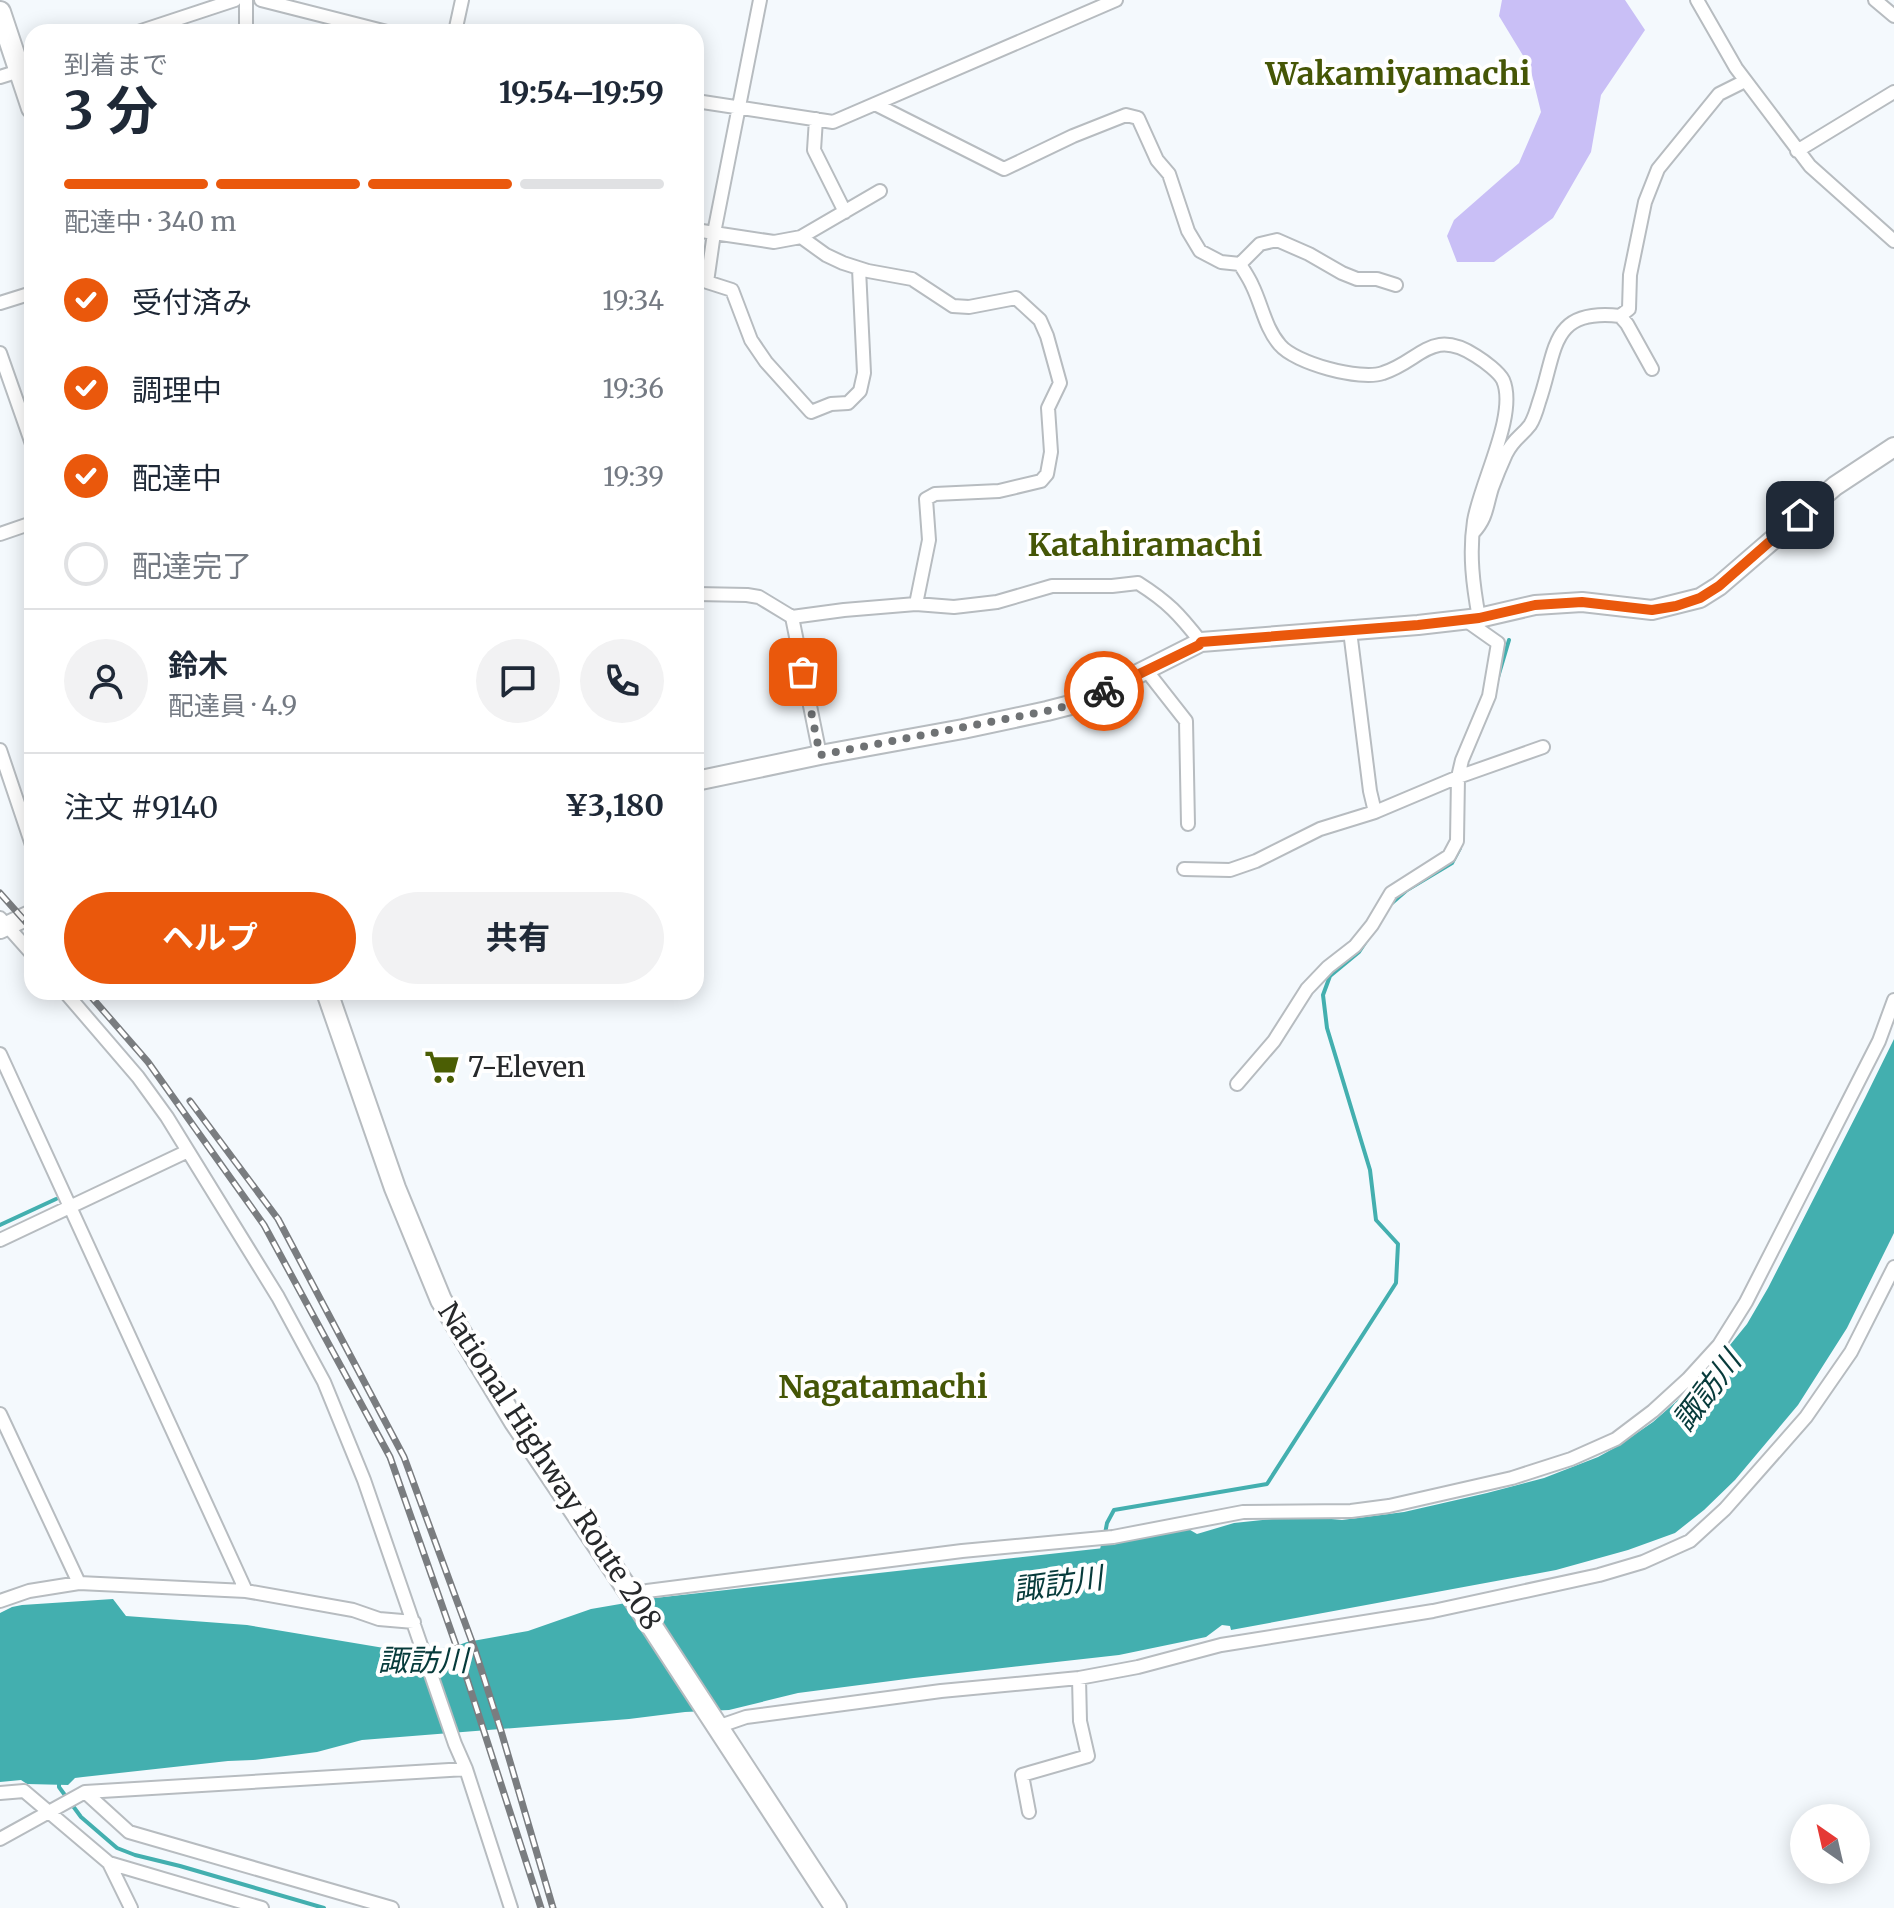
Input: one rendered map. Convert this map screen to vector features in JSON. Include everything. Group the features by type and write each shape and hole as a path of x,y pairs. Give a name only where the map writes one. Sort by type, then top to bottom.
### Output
{"highway":[{"path":"0,12 24,65"},
{"name":"National Highway Route 208","path":"330,1000 395,1188 441,1300 515,1422 836,1908"}],"main road":[{"path":"704,779 963,729 1082,702 1201,642 1472,619 1535,605 1582,602 1652,610 1676,606 1700,598 1719,586 1835,486 1894,447"},
{"path":"2,924 24,917"}],"street":[{"path":"162,24 235,0"},
{"path":"246,0 246,24"},
{"path":"261,0 356,24"},
{"path":"457,24 462,0"},
{"path":"760,0 707,282 732,290 751,340 766,362 811,412 831,404 848,403 860,391 864,373 859,269"},
{"path":"704,102 833,122 1116,0"},
{"path":"1697,0 1736,68 1797,151 1894,241"},
{"path":"1875,0 1894,16"},
{"path":"0,77 24,70"},
{"path":"1620,316 1629,309 1630,275 1645,202 1658,169 1719,94 1745,81"},
{"path":"1797,151 1894,92"},
{"path":"875,104 1004,169 1126,115 1138,118 1157,160 1169,174 1188,231 1200,251 1221,262 1240,264"},
{"path":"816,119 814,150 845,212"},
{"path":"704,231 774,242 801,237 880,191"},
{"path":"801,237 826,255 859,269 912,279 953,306 969,307 1016,298 1040,320 1047,336 1060,383 1048,408 1051,452 1047,474 1041,481 999,491 935,494 926,499 929,540 916,604"},
{"path":"1240,264 1260,244 1277,240 1357,279 1377,279 1396,285"},
{"path":"1237,1084 1274,1041 1307,989 1364,935 1391,893 1449,856 1457,841 1458,777 1489,696 1498,643 1472,619 1474,519 1507,414 1502,378 1477,356 1454,345 1435,345 1423,349 1379,375 1338,371 1308,362 1283,349 1270,333 1252,284 1240,264"},
{"path":"0,303 24,296"},
{"path":"1473,533 1482,524 1492,487 1507,453 1514,440 1530,425 1540,401 1554,348 1567,327 1579,317 1602,314 1620,316 1652,369"},
{"path":"0,353 24,421"},
{"path":"0,534 24,526"},
{"path":"704,594 759,597 792,617 916,604 954,607 997,602 1052,586 1138,583 1163,599 1201,642"},
{"path":"792,617 820,755"},
{"path":"1350,631 1375,812"},
{"path":"1146,670 1186,721 1188,824"},
{"path":"1184,869 1230,870 1256,861 1320,829 1375,812 1458,777 1543,747"},
{"path":"0,750 24,821"},
{"path":"2,924 24,946"},
{"path":"72,1000 138,1077 167,1117 278,1297 324,1382 364,1480 466,1769 511,1908"},
{"path":"635,1601 647,1591 946,1553 1113,1537 1243,1512 1351,1511 1389,1506 1512,1478 1571,1459 1616,1439 1688,1379 1719,1345 1740,1313 1879,1041 1894,1000"},
{"path":"0,1054 3,1070 71,1208 246,1591"},
{"path":"0,1240 188,1151"},
{"path":"712,1719 941,1691 1079,1678 1138,1667 1221,1645 1433,1611 1599,1575 1643,1562 1690,1541 1725,1509 1806,1417 1851,1352 1894,1267"},
{"path":"0,1414 79,1583"},
{"path":"0,1601 29,1591 79,1583 246,1591 353,1610 379,1619 414,1622"},
{"path":"1029,1812 1022,1775 1088,1756 1080,1721 1079,1678"},
{"path":"0,1839 85,1792 466,1769"},
{"path":"0,1793 24,1791 109,1863 262,1908"},
{"path":"85,1792 129,1832 392,1908"},
{"path":"109,1863 126,1906"}],"shaded area":[{"path":"1502,0 1625,0 1645,30 1601,95 1591,152 1553,218 1494,262 1457,262 1447,236 1454,220 1519,163 1541,112 1530,67 1499,16"}],"water":[{"name":"諏訪川","path":"1894,1039 1894,1233 1847,1328 1798,1405 1735,1480 1675,1533 1556,1570 1231,1630 1230,1626 1222,1625 1206,1637 1119,1655 798,1693 729,1710 362,1740 317,1752 75,1778 68,1785 27,1784 21,1780 0,1782 0,1613 12,1607 113,1599 126,1616 247,1625 396,1650 401,1647 451,1648 467,1642 528,1631 591,1609 655,1598 1104,1548 1107,1542 1112,1545 1185,1527 1197,1534 1234,1523 1300,1516 1342,1520 1404,1512 1544,1478 1598,1457 1653,1422 1704,1377 1747,1324"}],"waterway":[{"path":"1496,684 1509,640"},
{"path":"1392,903 1407,890 1452,863 1460,843"},
{"name":"諏訪川","path":"1102,1550 1107,1523 1114,1510 1267,1484 1396,1283 1398,1244 1376,1220 1370,1170 1327,1028 1323,995 1330,976 1359,952 1367,940"},
{"path":"0,1225 56,1199"},
{"path":"59,1783 81,1817 117,1848 324,1908"}],"railway":[{"path":"0,893 24,920"},
{"path":"94,1000 148,1062 264,1225 390,1457 458,1651 541,1908"},
{"path":"190,1101 278,1219 404,1457 475,1650 553,1908"}],"way so far":[{"path":"803,672 820,755 1047,711 1082,702 1104,691"}],"place":[{"name":"7-Eleven","path":"442,1067"}],"district":[{"name":"Wakamiyamachi","path":"1398,74"},
{"name":"Katahiramachi","path":"1145,545"},
{"name":"Nagatamachi","path":"883,1387"}],"route":[{"path":"1104,691 1201,642 1418,625 1479,618 1535,605 1582,602 1652,610 1676,606 1700,598 1719,586 1800,515"}]}
